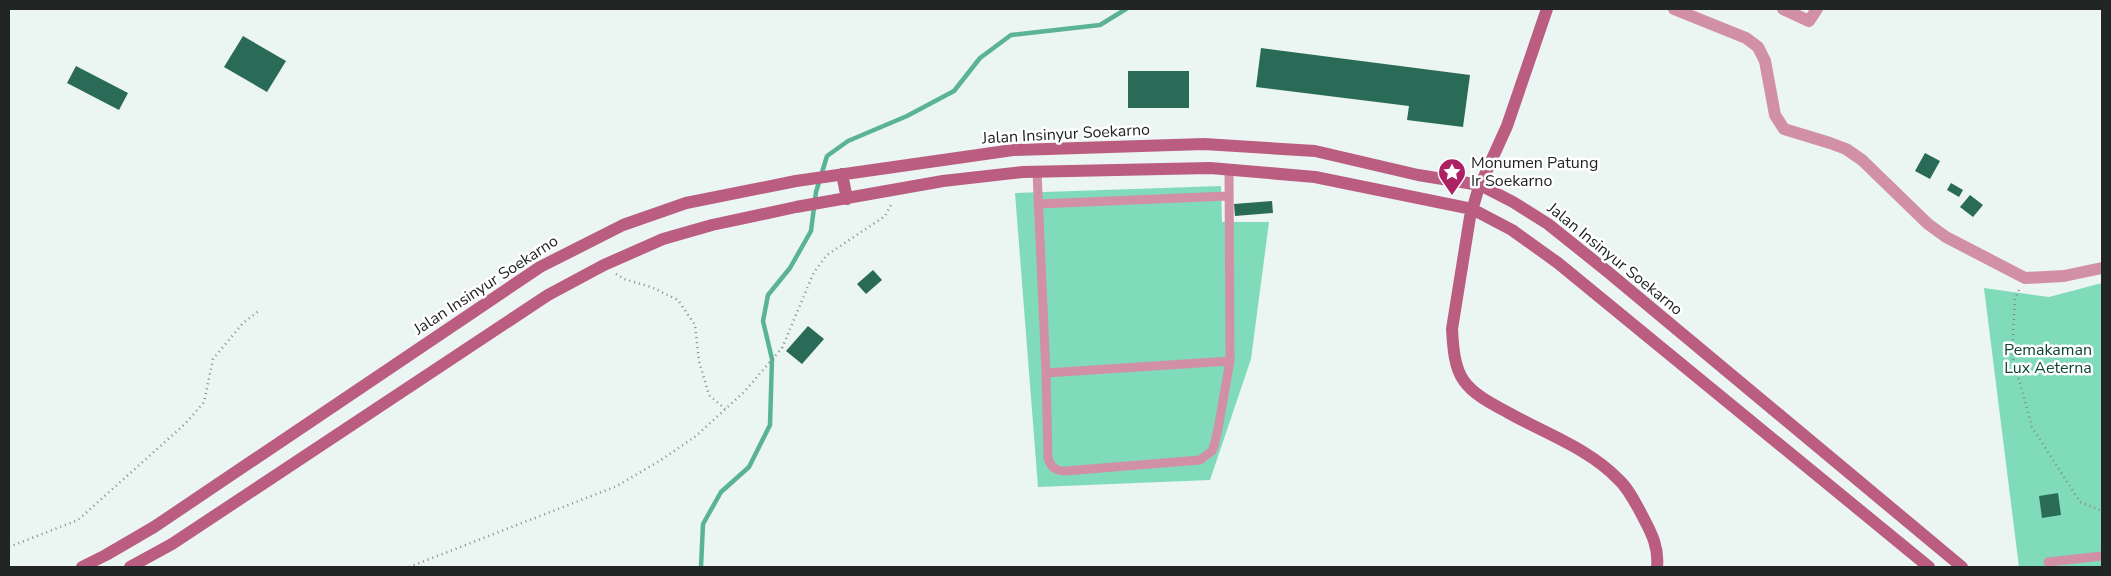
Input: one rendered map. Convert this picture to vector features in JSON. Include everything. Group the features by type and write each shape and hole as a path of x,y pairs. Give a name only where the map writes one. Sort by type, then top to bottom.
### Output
{"main road":[{"path":"1547,9 1506,126 1480,185 1472,209 1452,330 1454,348 1463,380 1490,403 1593,458 1618,479 1639,508 1653,536 1657,548 1657,567"},
{"name":"Jalan Insinyur Soekarno","path":"82,567 154,527 540,267 623,225 686,203 796,181 1013,150 1204,144 1315,152 1418,175 1480,185 1518,205 1548,224 1615,278 1962,567"},
{"path":"130,567 180,538 548,295 604,265 663,239 712,225 796,207 943,181 1037,172 1229,169 1315,177 1472,209 1512,230 1558,263 1929,567"},
{"path":"842,174 847,199"}],"street":[{"path":"1674,9 1746,38 1758,47 1764,61 1775,115 1784,129 1846,150 1862,160 1940,234 2025,278 2064,276 2102,268"},
{"path":"1783,9 1809,21 1817,9"}],"lane":[{"path":"1037,172 1048,458 1053,468 1057,471 1065,471 1200,460 1212,452 1230,362 1229,169"},
{"path":"1038,204 1228,196"},
{"path":"1046,373 1230,362"},
{"path":"2048,562 2102,556"}],"path":[{"path":"409,567 617,486 661,460 696,436 744,392 782,348 814,272 827,255 884,216 899,189"},
{"path":"604,265 624,279 651,287 678,300 695,325 699,360 709,395 724,409"},
{"path":"2025,278 2015,298 2012,355 2032,427 2080,502 2102,511"},
{"path":"9,548 78,520 186,423 204,402 213,359 243,323 260,310"}],"green space":[{"path":"1221,186 1222,222 1269,222 1251,359 1210,480 1038,487 1015,193"},
{"name":"Pemakaman Lux Aeterna","path":"2102,283 2102,567 2019,567 1984,288 2049,297"}],"building":[{"path":"243,36 286,61 267,92 224,67"},
{"path":"1261,48 1470,75 1463,127 1407,120 1409,106 1256,87"},
{"path":"76,66 128,93 119,110 67,83"},
{"path":"1128,71 1189,71 1189,108 1128,108"},
{"path":"1925,153 1940,161 1930,179 1915,171"},
{"path":"1951,183 1963,190 1959,197 1947,190"},
{"path":"1970,195 1983,205 1973,217 1960,207"},
{"path":"1272,201 1273,213 1235,216 1234,204"},
{"path":"873,270 882,280 866,294 857,284"},
{"path":"808,326 824,339 802,364 786,351"},
{"path":"2058,493 2061,515 2042,518 2039,496"}],"waterway":[{"path":"701,567 703,524 721,492 749,467 770,425 772,359 763,321 768,295 790,268 811,231 816,192 827,156 848,141 907,116 954,91 980,58 1011,35 1100,25 1126,9"}],"place":[{"name":"Monumen Patung Ir Soekarno","path":"1452,196"}]}
